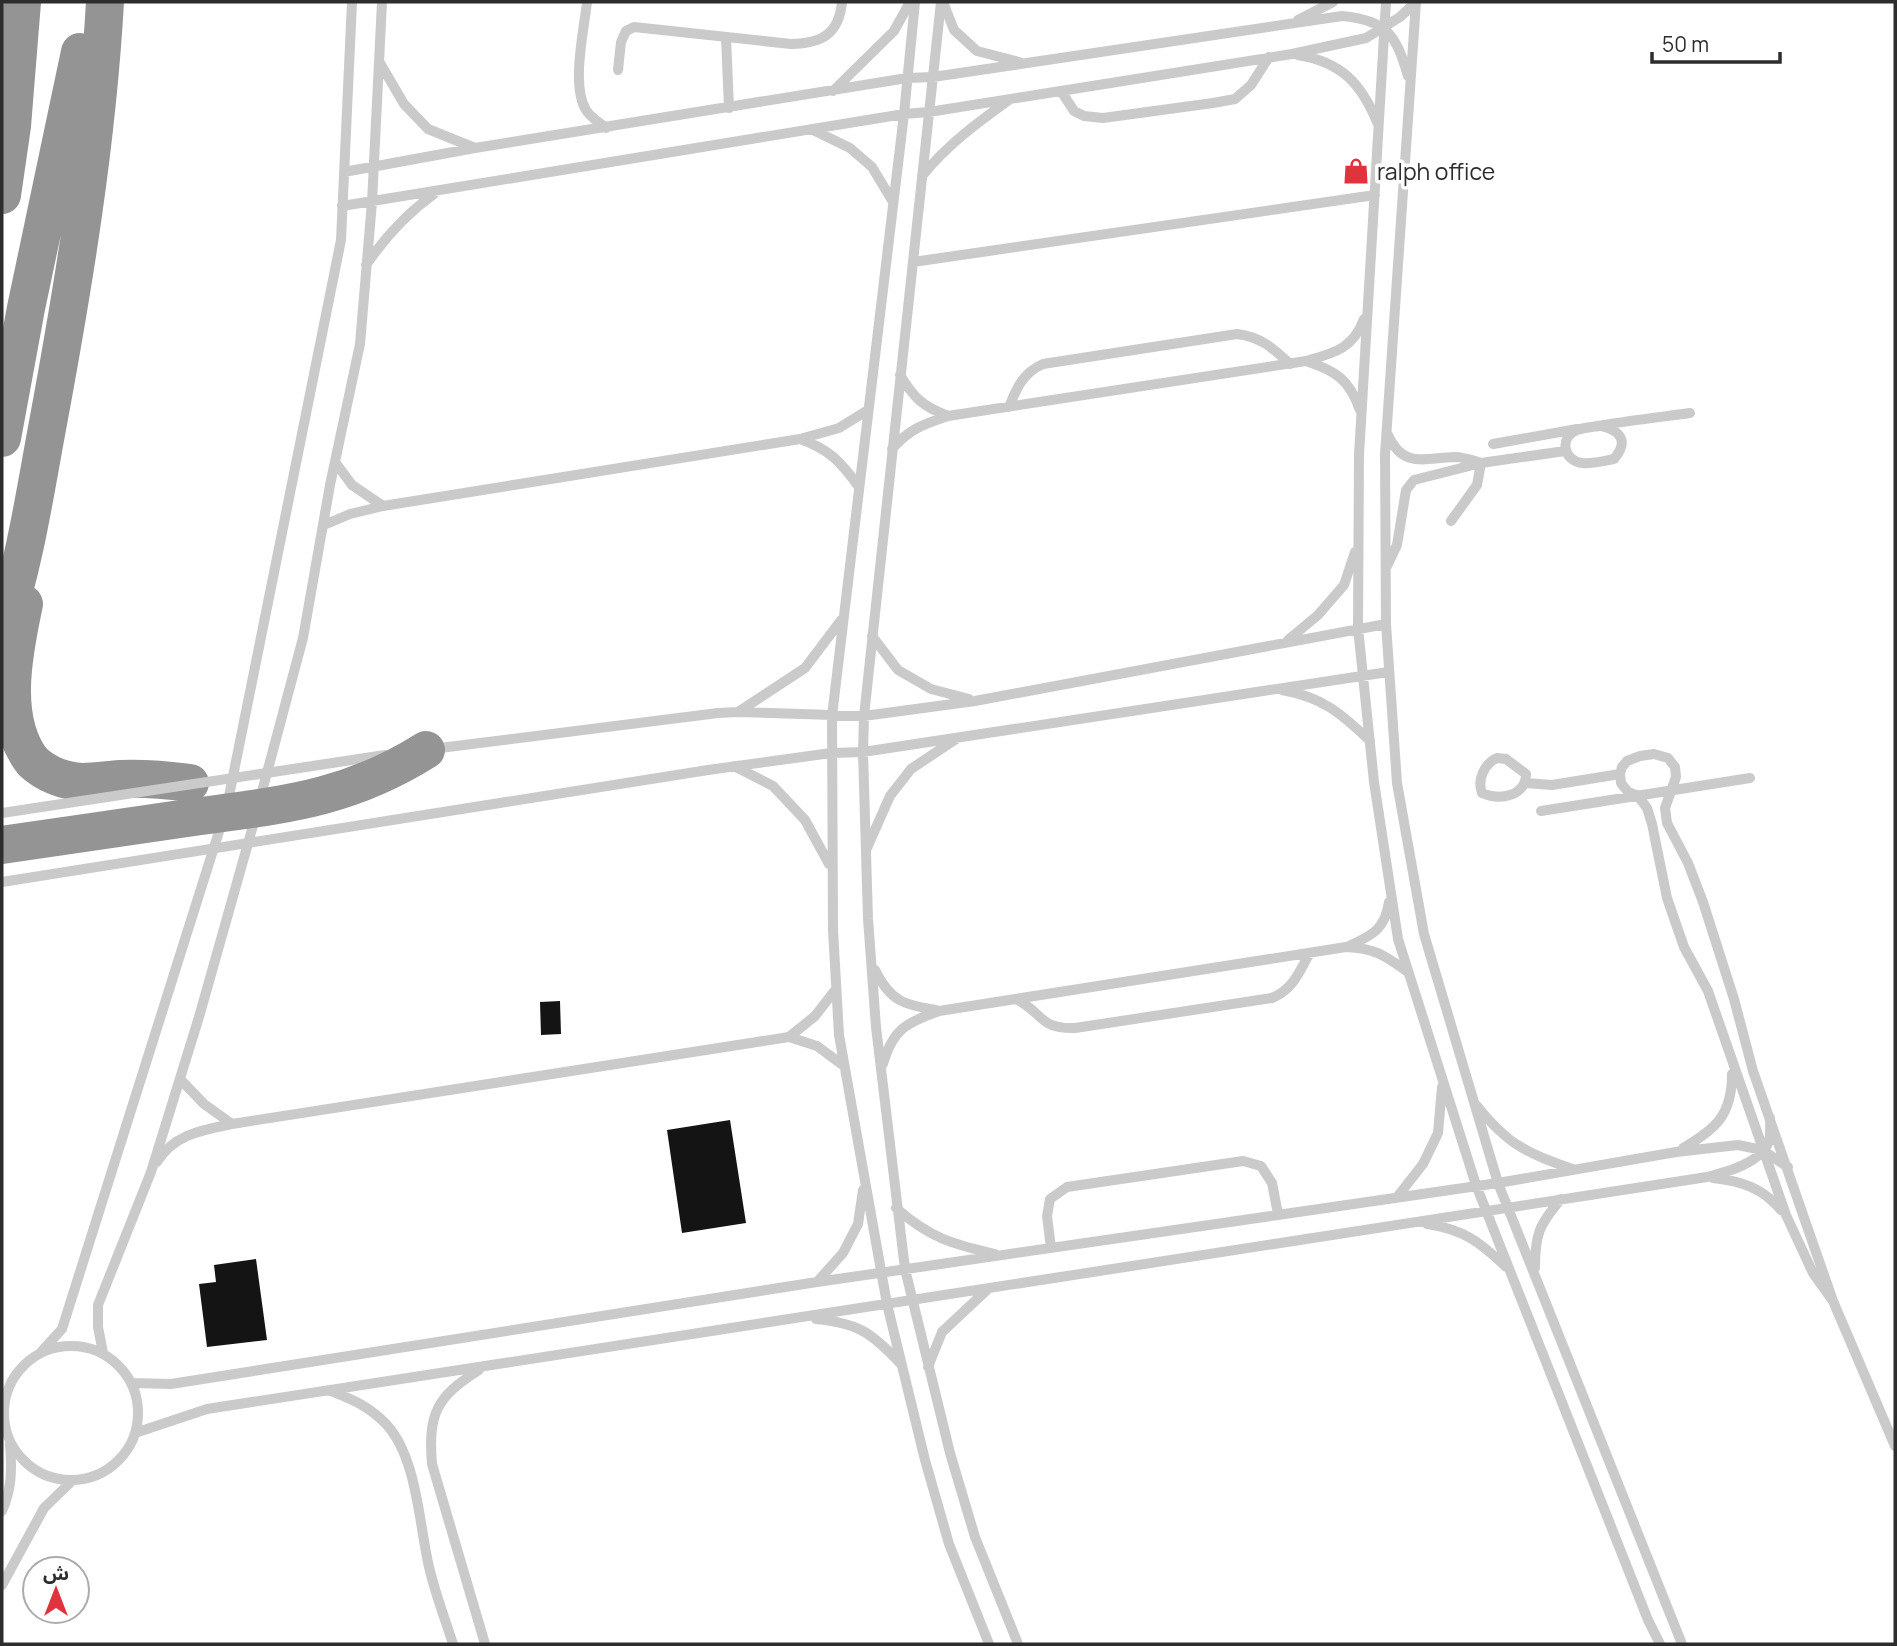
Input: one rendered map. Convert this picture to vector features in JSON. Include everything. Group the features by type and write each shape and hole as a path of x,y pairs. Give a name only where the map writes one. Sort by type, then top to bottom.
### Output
{"highway":[{"path":"2,195 12,126 22,2"},
{"path":"2,438 89,2"},
{"path":"2,630 22,556 64,336 91,160 105,2"},
{"path":"39,469 37,541 6,699 6,715 17,744 38,767 67,780 83,782 144,779 190,783"},
{"path":"2,845 313,799 378,777 426,750"}],"lane":[{"path":"2,1511 9,1495 12,1469 10,1441 4,1422 4,1401 11,1381 24,1364 41,1352 62,1329 231,792 341,240 352,2"},
{"path":"587,2 579,96 587,112 606,128"},
{"path":"618,70 621,42 626,31 634,27 809,44 823,38 836,26 842,2"},
{"path":"912,2 904,114 832,716 831,868 836,989 844,1066 887,1304 949,1545 989,1644"},
{"path":"832,91 894,31 912,2"},
{"path":"942,2 954,30 977,51 1025,63"},
{"path":"942,2 864,716 866,851 881,1070 905,1269 928,1367 975,1537 1018,1644"},
{"path":"1290,24 1333,2"},
{"path":"1386,2 1362,414 1358,628 1370,741 1398,939 1476,1185 1648,1620 1660,1644"},
{"path":"342,206 1292,54 1366,38 1400,17 1416,2"},
{"path":"1416,2 1387,433 1386,624 1397,782 1424,934 1498,1183 1682,1644"},
{"path":"103,1353 98,1327 98,1306 151,1172 180,1079 244,863 303,638 360,344 372,202 382,3"},
{"path":"344,172 907,78 933,77 1342,16 1363,18 1384,26 1396,45 1410,84"},
{"path":"726,37 729,108"},
{"path":"1292,54 1319,59 1339,69 1359,86 1380,127"},
{"path":"1061,91 1074,111 1084,117 1103,118 1213,103 1235,99 1251,85 1269,57"},
{"path":"380,63 404,104 428,129 475,148"},
{"path":"922,176 941,153 1011,99"},
{"path":"811,129 850,148 872,167 893,202"},
{"path":"365,267 384,239 408,213 437,192"},
{"path":"913,262 1375,195"},
{"path":"892,449 905,435 923,424 948,416 1306,362 1332,354 1349,344 1359,332 1368,306"},
{"path":"1009,407 1018,385 1030,370 1043,364 1237,334 1265,342 1290,364"},
{"path":"1306,362 1327,369 1345,380 1362,414"},
{"path":"901,375 913,396 929,408 948,416"},
{"path":"324,525 350,514 383,506 800,439 839,428 869,410"},
{"path":"1493,444 1690,413"},
{"path":"1580,429 1570,434 1565,443 1569,458 1579,463 1614,459 1621,451 1619,435 1613,429 1601,426"},
{"path":"1387,433 1394,448 1412,459 1464,457 1481,463"},
{"path":"800,439 821,447 845,468 859,487"},
{"path":"1386,569 1397,545 1406,490 1414,480 1481,463 1565,451"},
{"path":"335,462 352,485 383,506"},
{"path":"1451,521 1477,485 1481,463"},
{"path":"1285,642 1318,615 1344,585 1359,543"},
{"path":"737,712 805,667 844,617"},
{"path":"2,813 426,750 718,713 864,716 975,701 1386,624"},
{"path":"872,636 898,670 931,689 975,701"},
{"path":"2,882 734,766 831,753 863,752 1388,672"},
{"path":"1272,688 1306,695 1318,701 1342,714 1370,741"},
{"path":"866,851 890,796 911,769 959,737"},
{"path":"1833,1301 1813,1273 1786,1215 1708,991 1684,947 1667,898 1647,808 1638,796 1628,792 1621,783 1620,774 1627,761 1640,756 1654,754 1668,758 1675,767 1676,777 1665,808 1667,823 1688,863 1703,902 1734,999 1753,1071 1833,1301 1895,1446"},
{"path":"1497,758 1506,759 1519,767 1526,774 1526,783 1512,795 1491,797 1482,793 1479,785 1490,762 1497,758"},
{"path":"734,766 773,786 806,820 831,868"},
{"path":"1526,783 1552,785 1620,774"},
{"path":"1541,811 1750,778"},
{"path":"1346,947 1369,936 1381,926 1387,917 1391,893"},
{"path":"881,1070 887,1049 897,1031 909,1022 939,1011 1346,947 1370,949 1386,956 1408,972"},
{"path":"1016,999 1029,1006 1048,1025 1058,1028 1075,1028 1259,1000 1285,993 1310,953"},
{"path":"872,962 882,984 892,997 910,1006 939,1011"},
{"path":"789,1037 815,1016 836,989"},
{"path":"151,1172 173,1144 191,1133 232,1124 789,1037 817,1046 844,1066"},
{"path":"1676,1152 1711,1130 1727,1111 1732,1092 1732,1065"},
{"path":"180,1079 204,1104 232,1124"},
{"path":"1398,1196 1423,1164 1438,1133 1443,1081"},
{"path":"1474,1102 1496,1130 1524,1151 1575,1170"},
{"path":"135,1433 207,1409 1707,1177 1738,1169 1762,1150 1769,1140 1770,1118"},
{"path":"132,1383 171,1384 817,1282 1498,1183 1676,1152 1738,1145 1762,1150 1788,1167"},
{"path":"1051,1248 1047,1216 1050,1199 1067,1187 1243,1161 1261,1166 1272,1182 1278,1214"},
{"path":"1707,1177 1731,1180 1756,1188 1772,1198 1786,1215"},
{"path":"817,1282 843,1253 858,1224 864,1180"},
{"path":"1535,1277 1535,1241 1546,1217 1561,1199"},
{"path":"896,1208 917,1227 949,1243 1001,1255"},
{"path":"1414,1222 1450,1227 1482,1244 1510,1271"},
{"path":"928,1367 942,1332 989,1288"},
{"path":"799,1317 841,1321 874,1336 902,1364"},
{"path":"10,1441 21,1458 36,1470 53,1478 73,1480 105,1471 118,1461 135,1433 137,1400 132,1383 120,1366 103,1353 83,1346 62,1346 41,1352"},
{"path":"484,1367 458,1383 440,1403 430,1435 432,1464 485,1644"},
{"path":"328,1390 365,1405 387,1426 400,1444 408,1466 429,1569 453,1644"},
{"path":"2,1585 44,1508 73,1480"}],"building":[{"path":"560,1001 561,1034 541,1035 540,1002"},
{"path":"730,1120 746,1223 682,1233 667,1130"},
{"path":"256,1259 267,1340 207,1347 199,1284 216,1282 214,1265"}],"place":[{"name":"ralph office","path":"1356,171"}]}
